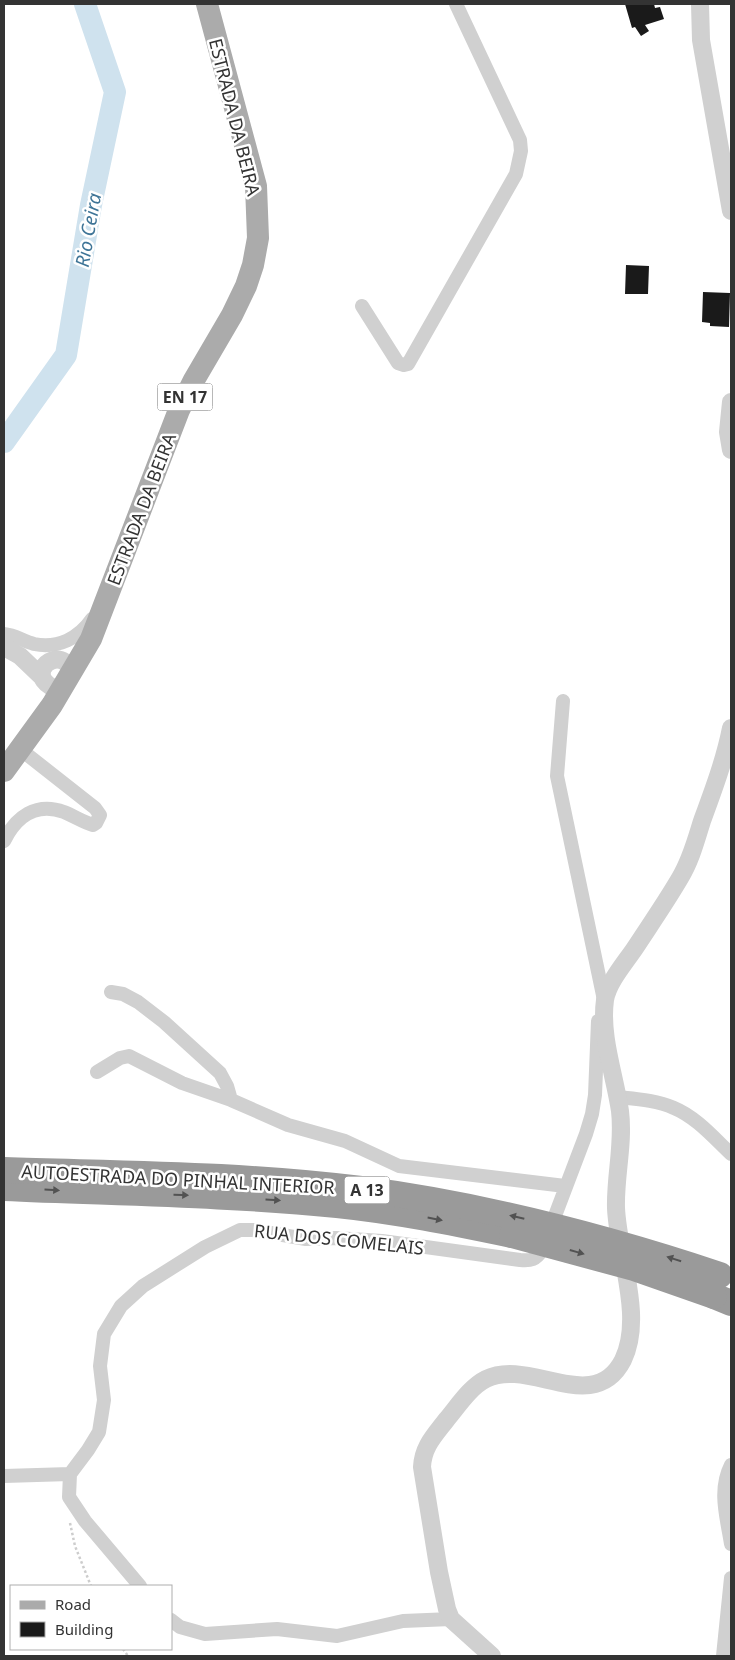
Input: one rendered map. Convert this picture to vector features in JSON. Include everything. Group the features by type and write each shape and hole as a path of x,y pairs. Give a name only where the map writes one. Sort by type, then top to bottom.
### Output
{"highway":[{"name":"AUTOESTRADA DO PINHAL INTERIOR","path":"4,1170 252,1179 360,1189 410,1196 510,1216 604,1238 724,1288"},
{"name":"AUTOESTRADA DO PINHAL INTERIOR","path":"4,1188 237,1198 338,1205 416,1216 503,1233 566,1248 634,1268 724,1288"}],"main road":[{"name":"ESTRADA DA BEIRA","path":"4,770 20,749 55,678 90,639 179,410 194,380 232,315 246,286 253,265 258,238 256,186 206,4"}],"street":[{"path":"362,306 398,363 408,364 516,174 521,151 520,140 456,4"},
{"path":"700,4 701,40 731,211"},
{"path":"731,402 728,432 731,450"},
{"path":"4,634 10,634 35,644 55,644 67,641 85,629 108,595"},
{"path":"4,646 55,678"},
{"path":"492,1656 451,1619 442,1592 422,1468 425,1449 464,1399 486,1379 503,1374 518,1374 579,1387 594,1385 613,1374 622,1362 627,1350 630,1308 629,1286 621,1248 616,1204 621,1136 617,1097 606,1040 605,998 557,776 563,701"},
{"path":"605,998 618,972 656,916 687,865 711,796 731,728"},
{"path":"4,841 10,828 27,814 42,808 63,811 93,825 100,815 96,808 20,749"},
{"path":"111,992 123,994 138,1002 164,1022 220,1073 227,1086 231,1100"},
{"name":"RUA DOS COMELAIS","path":"70,1474 99,1432 104,1400 100,1366 104,1334 120,1306 143,1286 205,1247 240,1230 253,1230 295,1238 382,1241 530,1261 538,1256 542,1250 592,1114 595,1095 598,1026 605,998"},
{"path":"97,1072 120,1058 129,1056 182,1083 231,1100 288,1125 345,1141 399,1166 565,1186"},
{"path":"617,1097 655,1102 680,1110 731,1154"},
{"path":"731,1466 727,1473 723,1500 731,1544"},
{"path":"4,1476 70,1474 69,1497 85,1521 139,1585"},
{"path":"723,1656 731,1578"},
{"path":"172,1621 180,1628 206,1634 277,1629 337,1636 403,1621 451,1619"}],"path":[{"path":"74,1505 69,1519 76,1546 91,1585"}],"building":[{"path":"625,4 654,4 655,8 660,7 664,19 645,25 649,31 641,36 635,27 632,28"},
{"path":"626,265 649,266 648,294 625,294"},
{"path":"703,292 730,293 729,327 710,326 710,323 702,322"}],"waterway":[{"name":"Rio Ceira","path":"4,442 66,355 91,205 115,92 85,4"}]}
